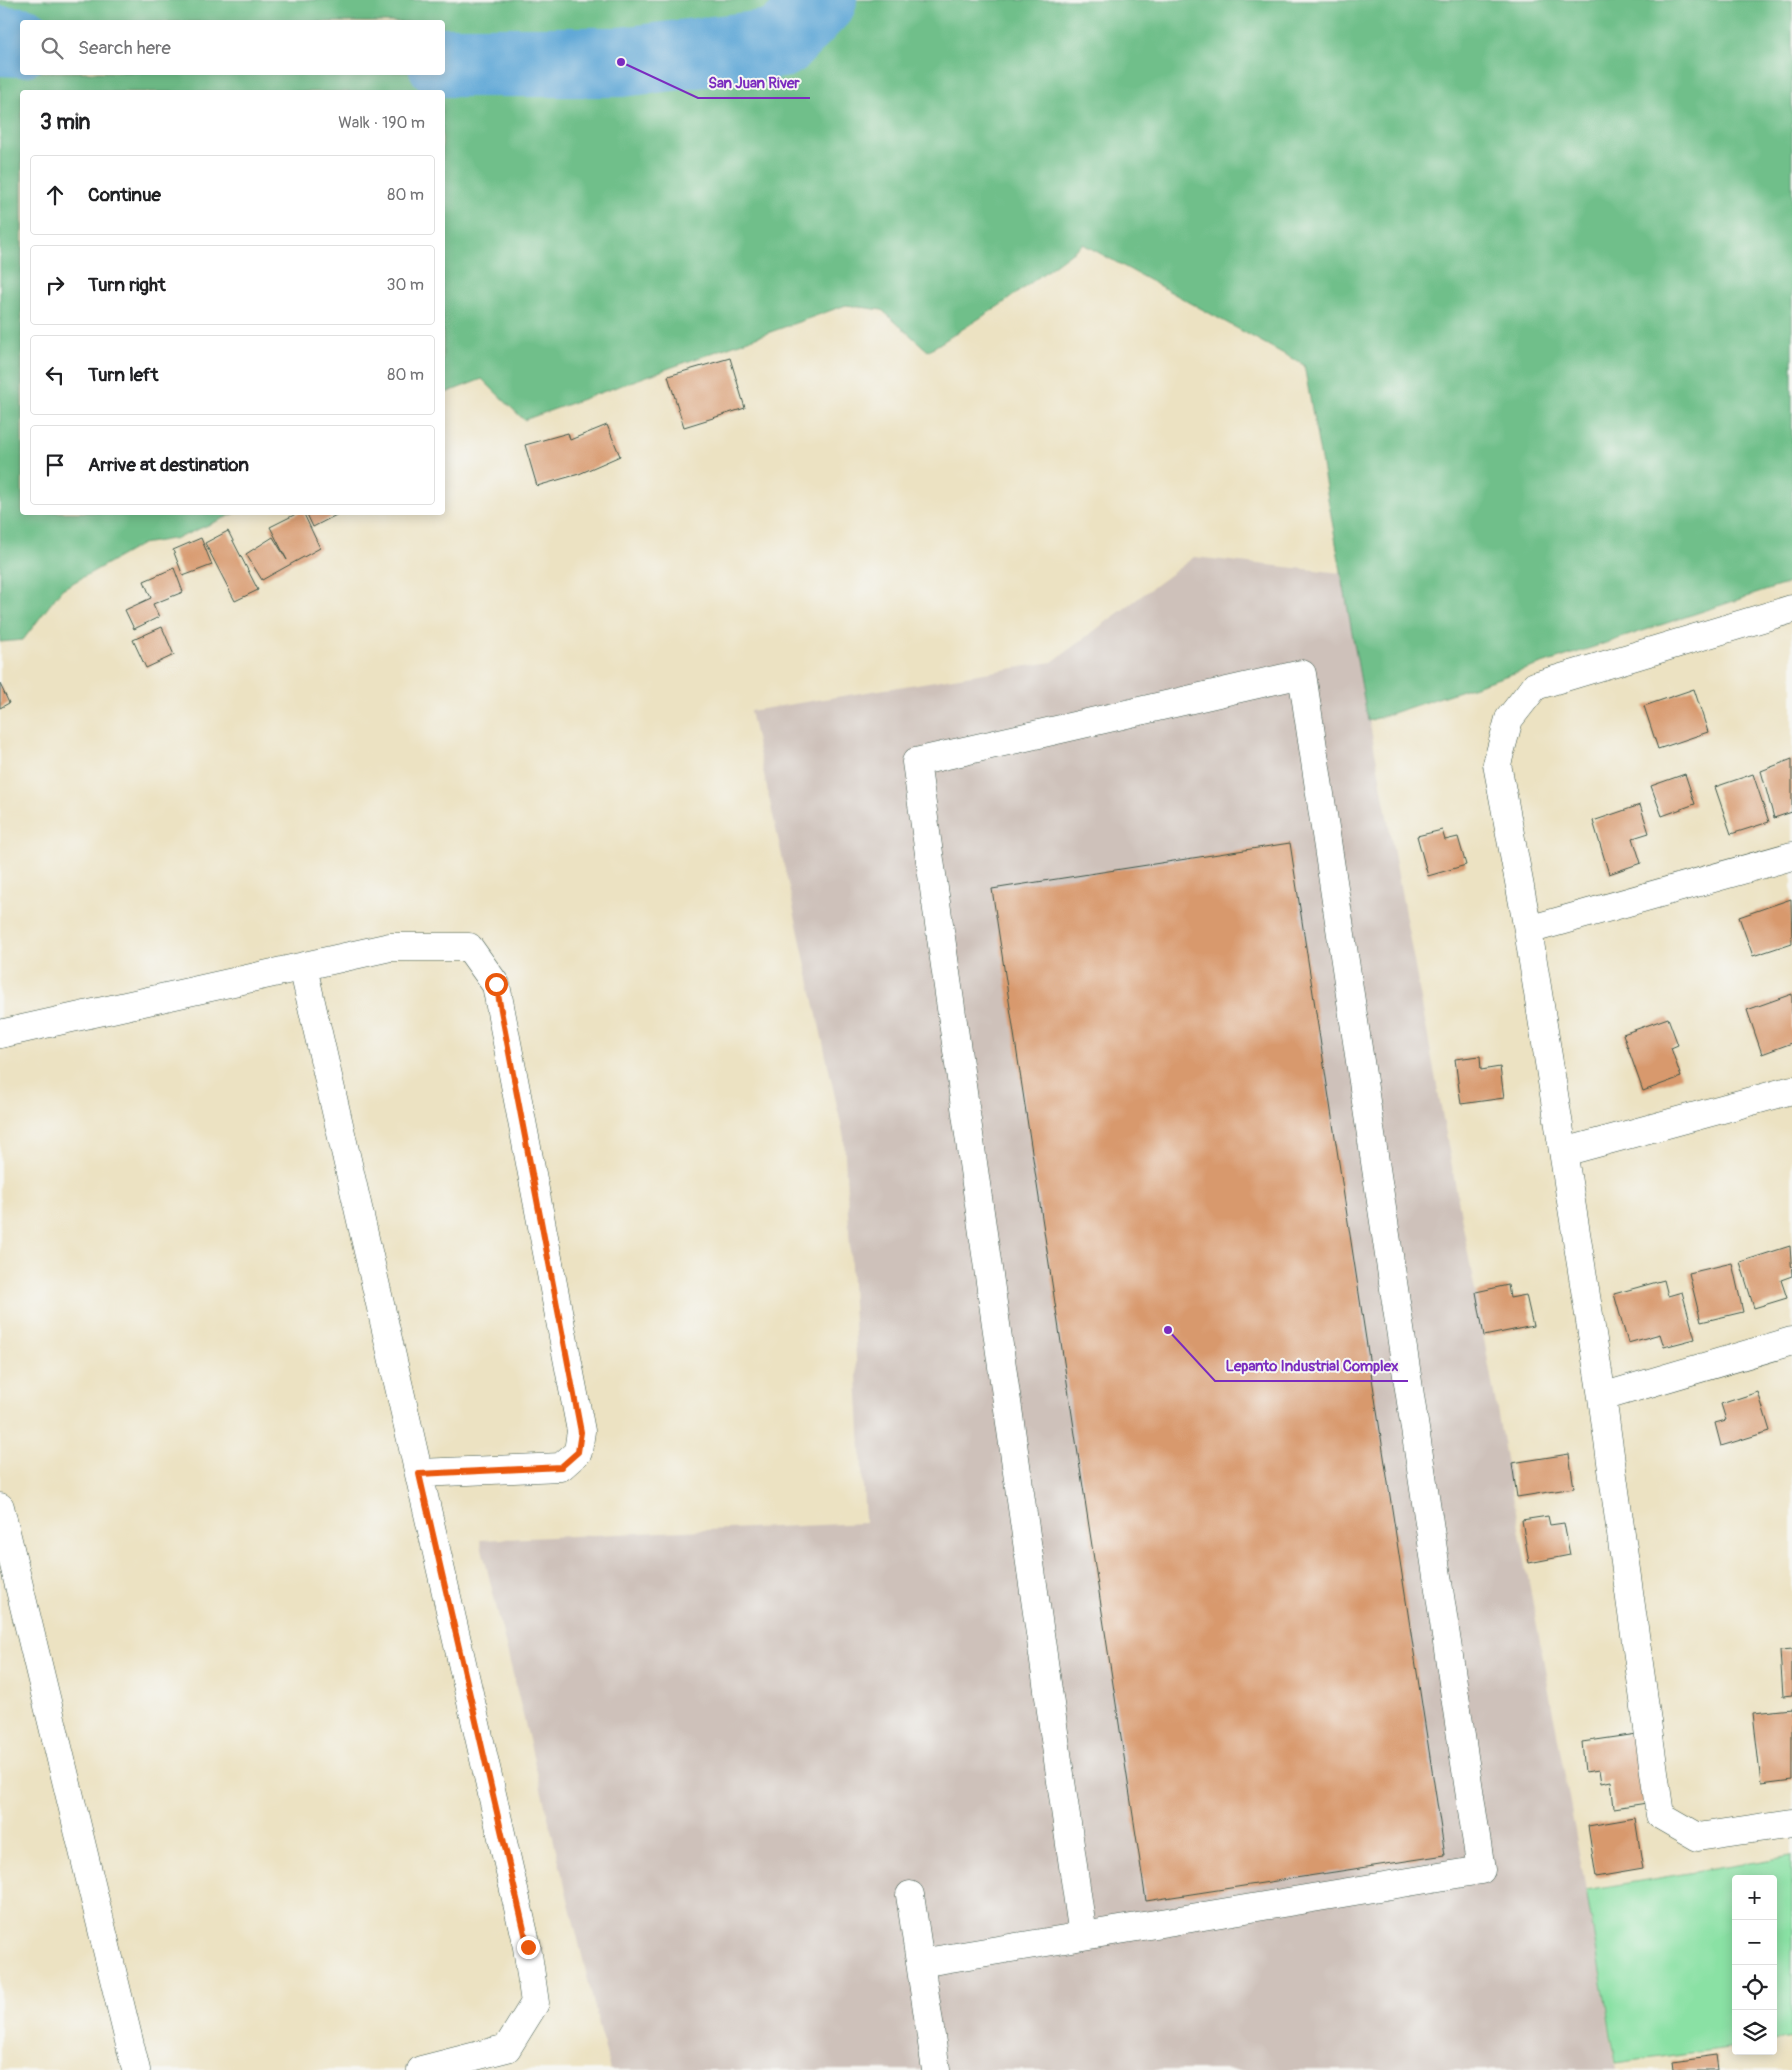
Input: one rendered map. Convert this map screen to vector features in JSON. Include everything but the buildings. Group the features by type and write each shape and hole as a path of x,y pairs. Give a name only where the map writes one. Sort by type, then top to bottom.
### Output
{"street":[{"path":"1792,608 1535,686 1509,719 1497,764 1528,930 1602,1397 1660,1815 1698,1837 1792,1823"},
{"path":"920,1963 1083,1936 1481,1870 1302,674 916,762 1083,1936"},
{"path":"1528,930 1792,856"},
{"path":"0,1034 390,948 469,947 496,984 581,1432 578,1452 561,1467 419,1474"},
{"path":"303,968 528,1947 534,2003 507,2048 420,2070"},
{"path":"1564,1152 1792,1090"},
{"path":"1602,1397 1792,1341"},
{"path":"0,1507 136,2070"},
{"path":"910,1895 936,2070"}],"shaded area":[{"path":"1194,557 1342,573 1586,1890 1616,2070 610,2070 480,1540 865,1523 844,1138 750,711 1052,662"}],"green space":[{"path":"0,0 1792,0 1792,582 1368,721 1304,365 1083,244 1002,304 928,351 882,310 846,305 524,420 482,379 445,393 445,90 20,90 20,515 231,515 178,538 142,544 62,589 23,640 0,642"},
{"path":"1792,1856 1792,2039 1777,2041 1777,1875 1732,1875 1732,2048 1616,2063 1586,1890"}],"waterway":[{"path":"445,62 621,62 781,43 822,0"},
{"path":"0,41 20,42"}],"place":[{"name":"San Juan River","path":"621,62"},
{"name":"Lepanto Industrial Complex","path":"1168,1330"}],"route":[{"path":"496,984 581,1432 578,1452 561,1467 419,1474 528,1947"}]}
